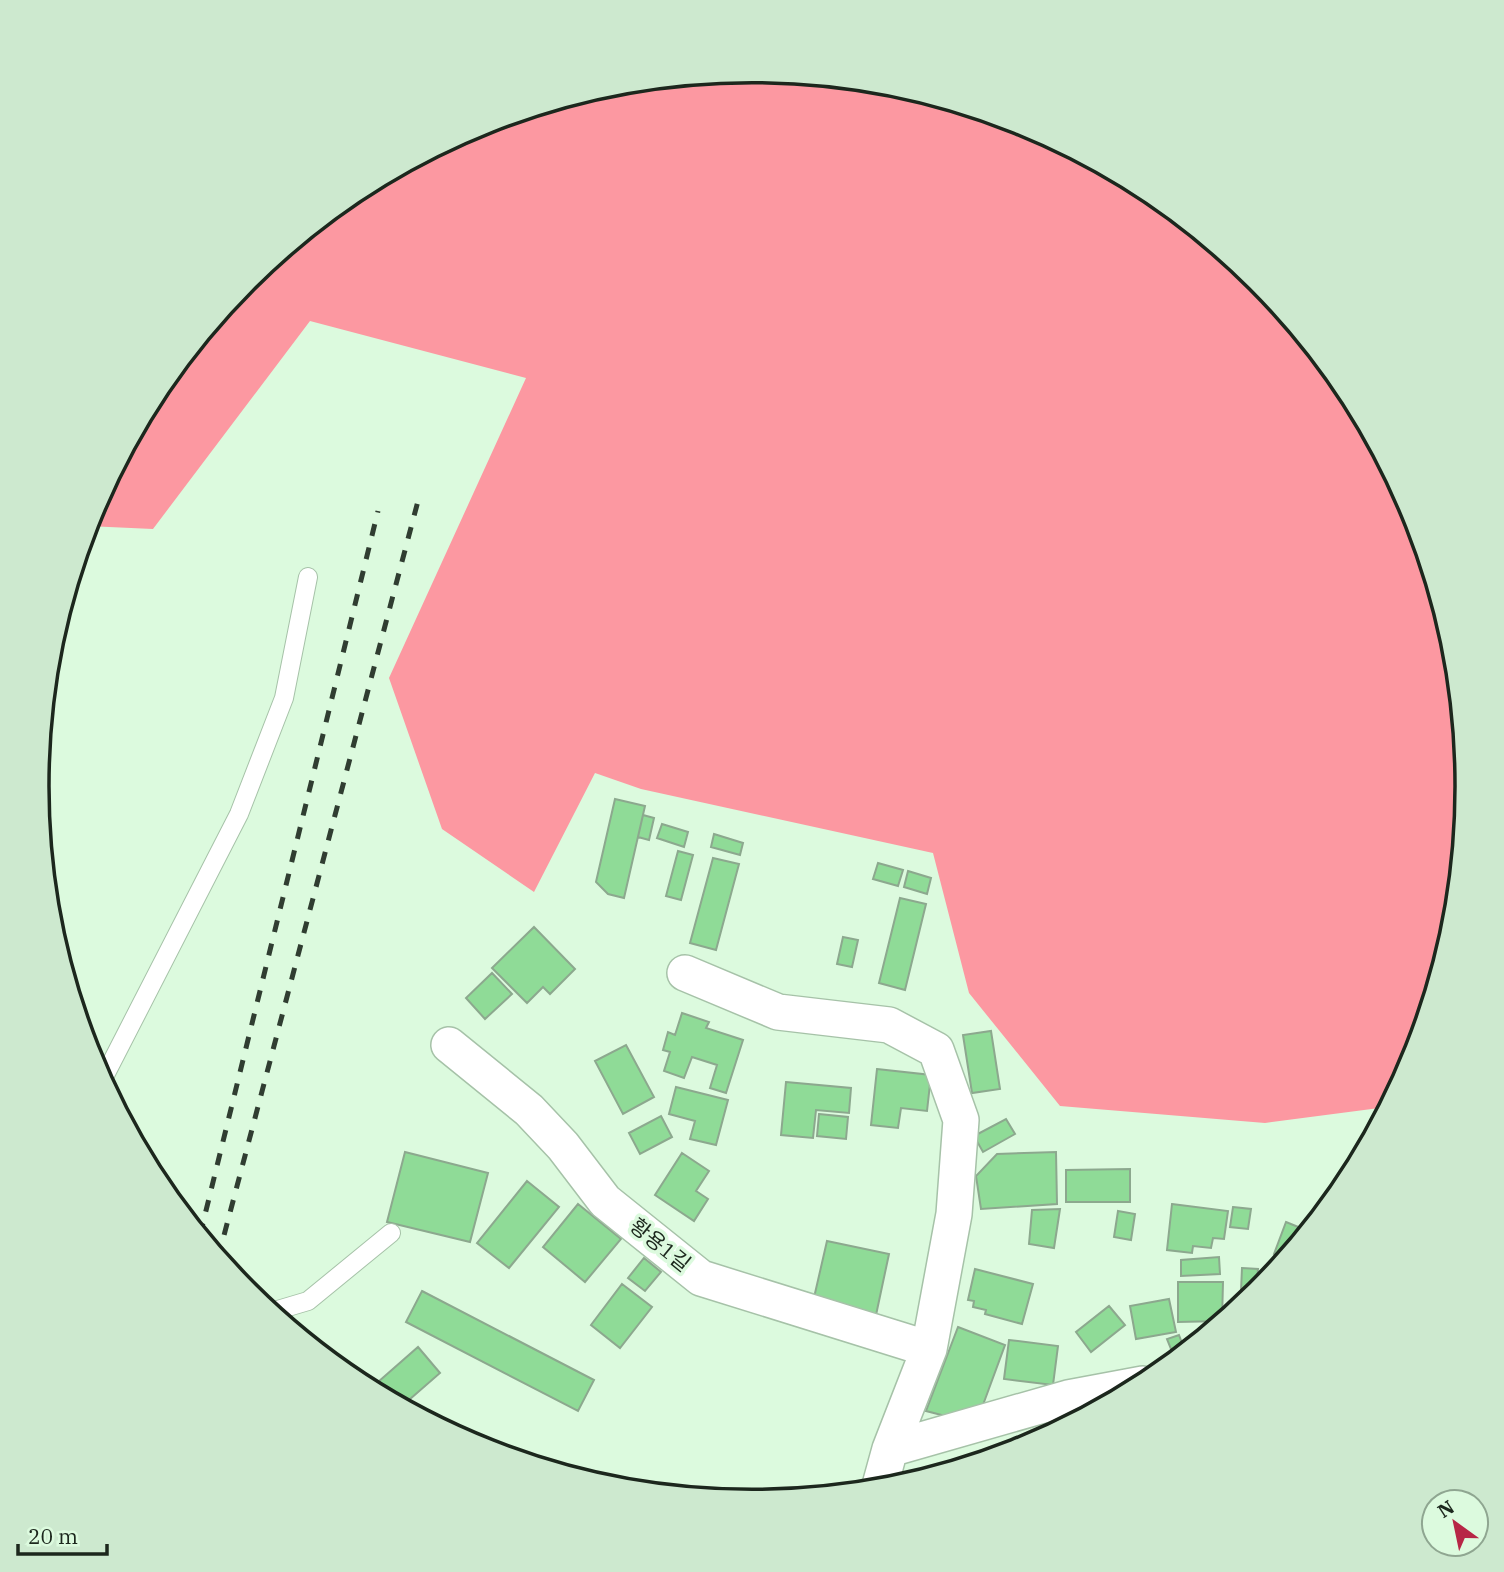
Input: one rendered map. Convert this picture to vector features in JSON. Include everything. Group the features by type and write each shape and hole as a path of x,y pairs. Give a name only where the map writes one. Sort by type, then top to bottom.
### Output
{"street":[{"path":"685,973 778,1012 889,1025 936,1050 961,1120 954,1214 929,1349 890,1449 883,1476"},
{"name":"황용1길","path":"449,1045 529,1110 563,1146 606,1200 701,1279 929,1349"},
{"path":"890,1449 1068,1398 1112,1390"}],"lane":[{"path":"109,1068 239,814 284,698 308,577"},
{"path":"282,1309 308,1301 391,1233"}],"shaded area":[{"path":"752,83 844,89 934,107 978,120 1063,155 1143,201 1180,228 1216,257 1281,322 1337,395 1361,435 1383,475 1418,560 1431,604 1449,694 1455,786 1453,832 1449,878 1431,968 1418,1012 1383,1097 1377,1108 1265,1123 1060,1106 969,993 933,853 641,789 595,773 534,892 442,829 389,678 526,378 310,321 153,529 99,527 121,475 143,434 167,395 223,322 288,257 361,201 441,155 483,137 526,120 615,97 660,89"}],"building":[{"path":"615,799 645,806 624,898 608,894 596,882"},
{"path":"643,815 654,818 649,840 638,837"},
{"path":"662,824 688,832 684,847 657,838"},
{"path":"714,834 743,843 740,855 711,847"},
{"path":"678,851 693,855 681,900 666,896"},
{"path":"713,858 739,864 716,950 690,943"},
{"path":"878,863 903,870 898,886 873,879"},
{"path":"908,871 931,878 927,894 904,887"},
{"path":"900,898 926,904 905,990 879,983"},
{"path":"534,927 575,969 550,994 543,987 527,1003 492,968"},
{"path":"843,937 858,940 852,967 837,964"},
{"path":"492,973 512,994 485,1019 466,998"},
{"path":"682,1013 709,1022 706,1028 743,1040 726,1093 710,1088 717,1065 692,1057 684,1078 664,1071 670,1052 663,1050 668,1032 675,1035"},
{"path":"991,1031 1000,1089 972,1093 963,1035"},
{"path":"626,1045 654,1097 623,1114 595,1061"},
{"path":"877,1069 931,1075 927,1111 901,1108 898,1128 871,1125"},
{"path":"786,1082 851,1088 849,1113 816,1110 813,1138 781,1135"},
{"path":"676,1087 728,1100 716,1145 690,1139 695,1121 669,1114"},
{"path":"819,1114 848,1117 846,1139 817,1136"},
{"path":"661,1116 672,1137 640,1154 629,1133"},
{"path":"1006,1119 1015,1134 983,1152 974,1136"},
{"path":"405,1152 488,1173 470,1242 387,1222"},
{"path":"1056,1152 1057,1204 981,1209 976,1176 997,1154"},
{"path":"682,1153 709,1171 696,1191 708,1199 694,1221 655,1195"},
{"path":"1130,1169 1130,1202 1066,1202 1066,1170"},
{"path":"527,1181 559,1207 509,1268 477,1243"},
{"path":"578,1204 621,1239 585,1282 543,1247"},
{"path":"1172,1204 1228,1211 1224,1239 1213,1238 1211,1248 1193,1246 1192,1253 1167,1250"},
{"path":"1233,1207 1251,1209 1248,1229 1230,1227"},
{"path":"1060,1209 1054,1248 1029,1244 1032,1210"},
{"path":"1118,1211 1135,1214 1131,1240 1114,1237"},
{"path":"1286,1222 1299,1227 1281,1250 1274,1254"},
{"path":"827,1241 889,1254 876,1315 813,1302"},
{"path":"1219,1257 1220,1274 1181,1276 1181,1260"},
{"path":"644,1258 661,1272 645,1291 628,1278"},
{"path":"1242,1268 1258,1269 1258,1274 1241,1291"},
{"path":"975,1269 1033,1284 1022,1324 985,1314 986,1310 973,1307 974,1301 968,1300"},
{"path":"1178,1282 1223,1282 1222,1309 1216,1315 1208,1321 1178,1322"},
{"path":"622,1284 652,1307 620,1348 591,1325"},
{"path":"422,1291 594,1380 578,1411 406,1322"},
{"path":"1169,1299 1176,1332 1136,1339 1130,1306"},
{"path":"1109,1306 1125,1325 1091,1352 1076,1332"},
{"path":"958,1327 1005,1345 980,1413 957,1419 926,1411"},
{"path":"1179,1335 1182,1343 1171,1350 1167,1339"},
{"path":"1009,1340 1058,1346 1053,1385 1004,1379"},
{"path":"418,1347 440,1373 409,1400 378,1382"}],"railway":[{"path":"221,1247 418,501"},
{"path":"203,1225 378,511"}]}
